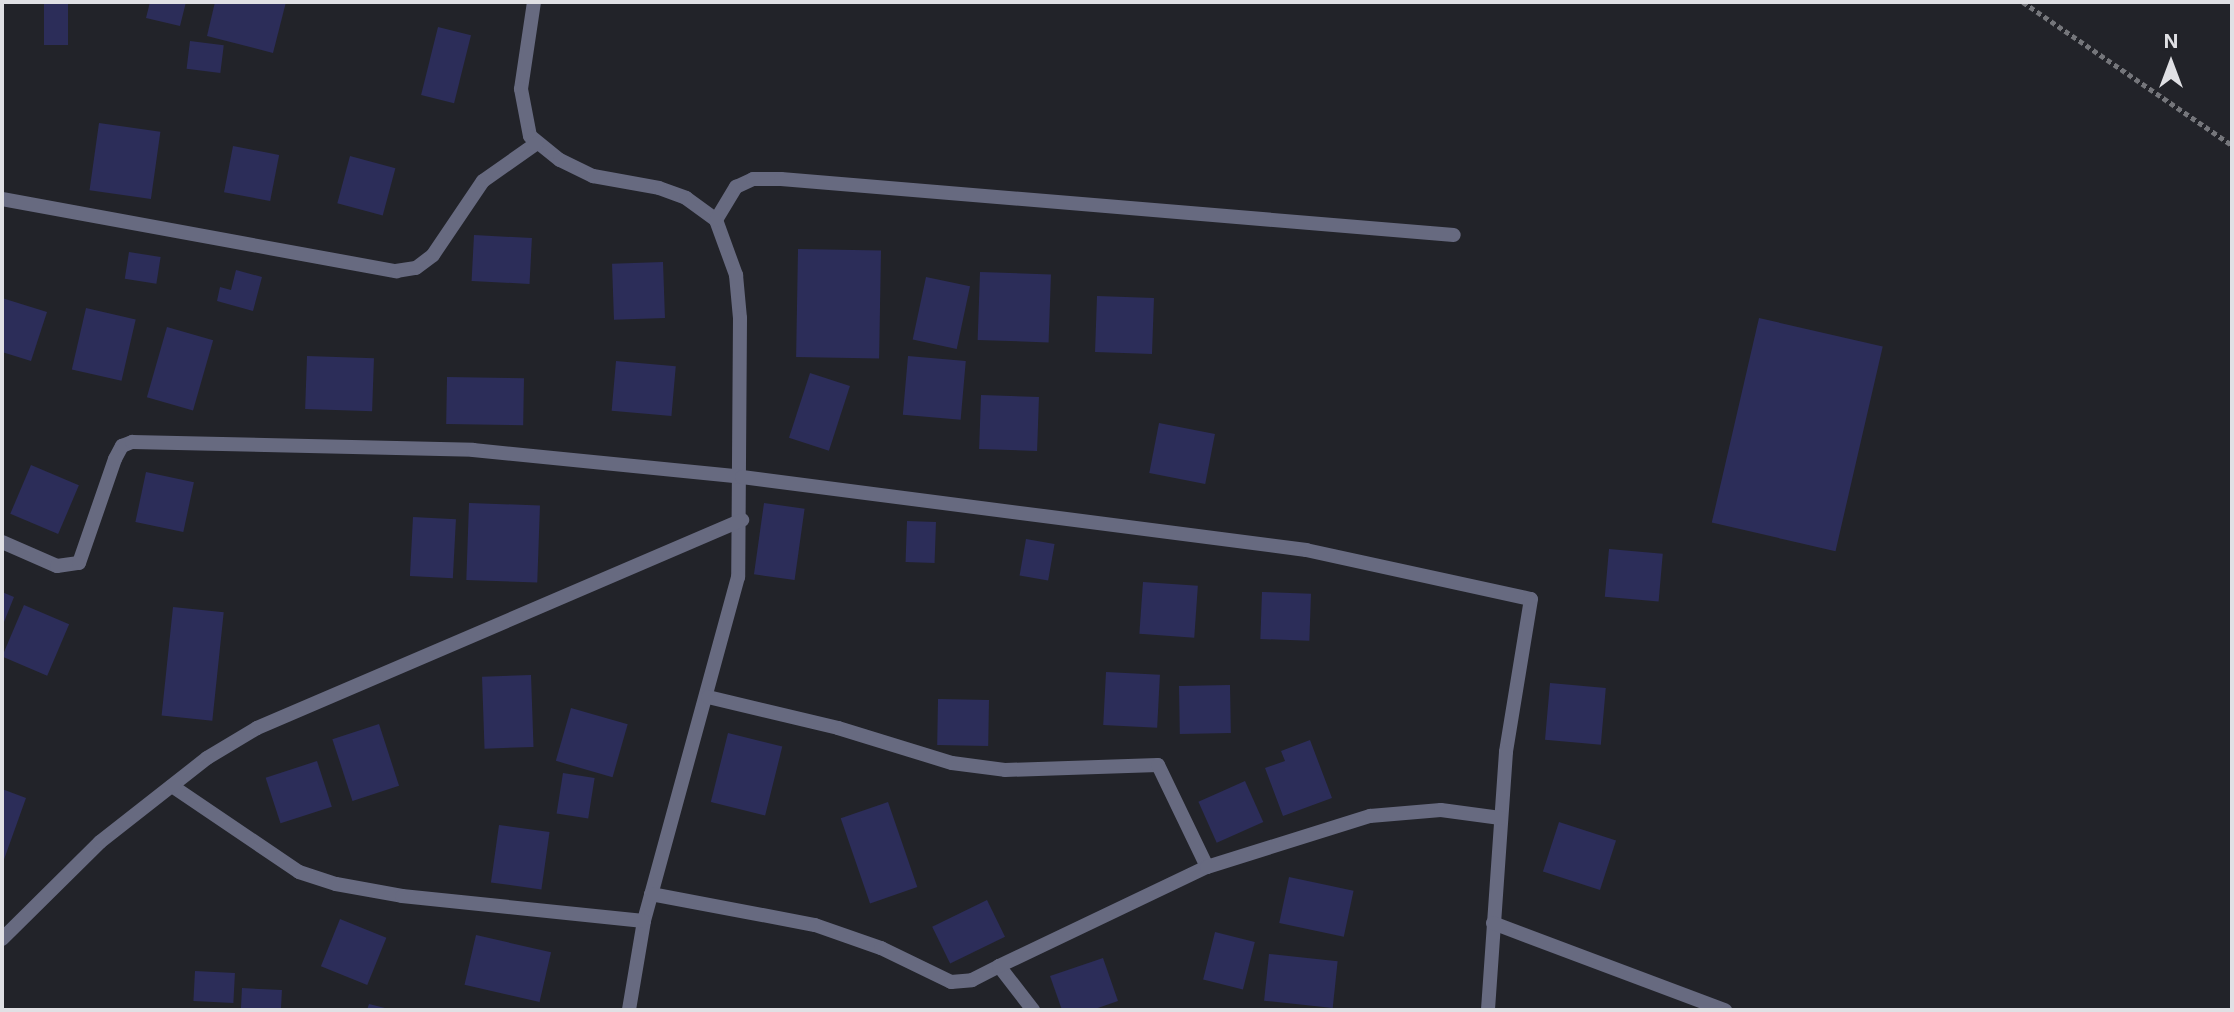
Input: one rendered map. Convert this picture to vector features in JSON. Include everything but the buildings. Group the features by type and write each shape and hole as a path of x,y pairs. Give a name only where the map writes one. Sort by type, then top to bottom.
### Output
{"street":[{"path":"534,2 521,89 523,113 530,136 537,143 593,176 659,188 686,198 716,220 736,275 740,318 742,477 738,577 708,697 644,920 629,1010"},
{"path":"2,199 396,271 416,268 433,255 483,181 537,143"},
{"path":"716,220 736,187 752,178 1454,235"},
{"path":"2,542 57,566 79,563 115,459 122,446 132,442 473,450 742,477 1306,550 1531,599 1500,818 1488,1010"},
{"path":"2,939 100,842 172,786 257,728 742,520"},
{"path":"708,697 838,728 952,763 1017,770 1158,765 1207,867"},
{"path":"172,786 299,873 336,884 402,896 644,920"},
{"path":"651,894 815,925 881,948 951,982 972,980 1207,867 1370,816 1403,810 1441,810 1500,818"},
{"path":"1493,923 1726,1010"},
{"path":"999,966 1033,1010"}],"path":[{"path":"2023,2 2232,145"}]}
